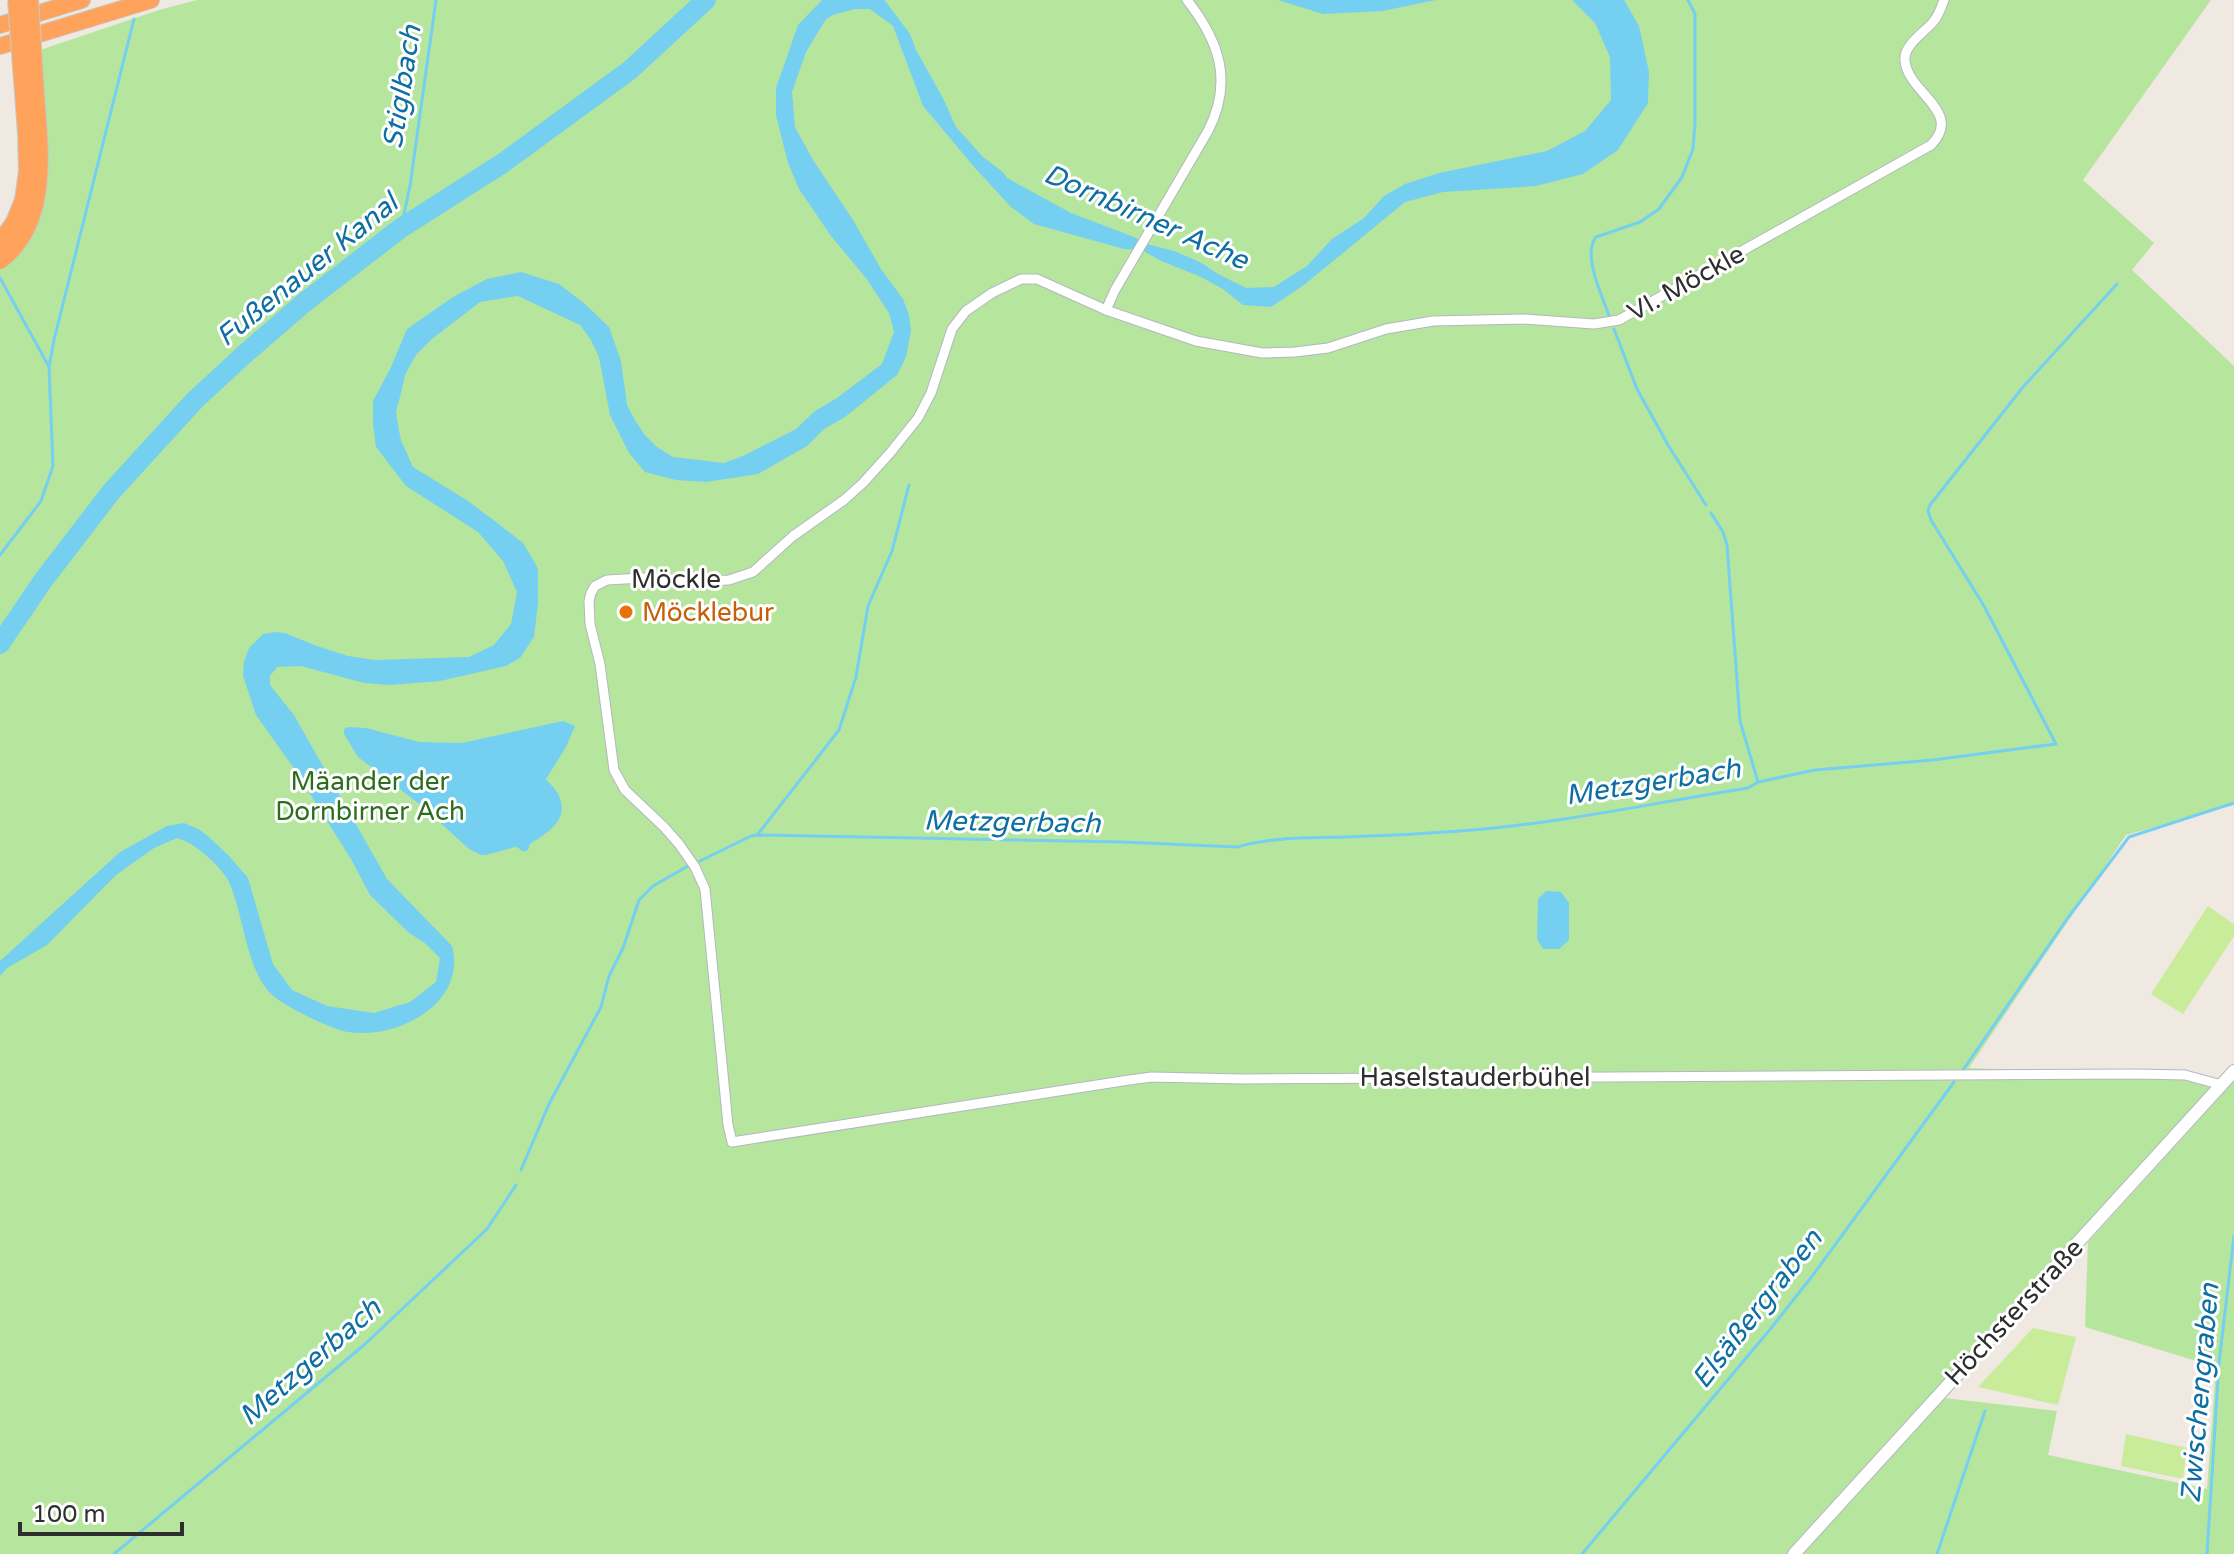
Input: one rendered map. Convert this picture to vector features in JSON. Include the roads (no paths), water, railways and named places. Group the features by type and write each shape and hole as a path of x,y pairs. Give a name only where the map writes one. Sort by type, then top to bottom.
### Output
{"highway":[{"path":"0,242 14,222 23,200 27,171 16,0"},
{"path":"0,261 23,235 35,206 40,174 30,0"},
{"path":"0,25 82,0"},
{"path":"0,46 151,0"},
{"path":"0,55 62,27"}],"main road":[{"name":"Höchsterstraße","path":"1794,1554 2234,1071"}],"street":[{"path":"1106,310 1208,131 1221,98 1220,65 1212,39 1187,0"},
{"name":"VI. Möckle","path":"1106,310 1196,341 1262,353 1328,348 1386,329 1433,321 1524,319 1594,324 1619,320 1931,145 1943,130 1939,113 1910,75 1905,61 1906,51 1934,21 1944,0"},
{"name":"Möckle","path":"732,1142 705,889 679,844 625,790 614,770 600,664 590,624 591,593 595,586 607,580 729,580 753,572 793,536 844,500 890,453 918,418 931,393 948,339 958,321 975,305 1004,286 1031,278 1106,310"},
{"name":"Haselstauderbühel","path":"732,1142 1152,1077 2138,1074 2185,1075 2222,1085"}],"water":[{"path":"822,0 884,0 910,34 956,127 1007,178 1071,213 1200,262 1246,288 1274,287 1307,266 1332,239 1364,218 1384,196 1405,184 1439,173 1547,151 1585,131 1611,100 1610,57 1595,23 1572,0 1624,0 1639,26 1649,72 1648,103 1618,150 1583,174 1536,186 1443,192 1405,202 1304,285 1271,307 1243,305 1223,289 1142,250 1124,249 1034,224 1011,207 923,106 893,26 870,9 855,9 833,15 826,19 806,52 792,92 795,127 881,269 903,299 911,331 906,357 897,375 845,417 824,429 807,446 758,474 706,482 676,480 645,472 629,453 610,415 599,357 580,325 518,296 480,302 416,355 405,375 396,412 398,426 413,467 468,501 523,543 538,569 534,637 520,658 506,666 440,681 390,685 364,683 301,666 277,667 270,676 270,685 294,715 387,879 452,946 454,966 449,985 439,1000 407,1023 367,1033 332,1027 282,1002 266,988 258,975 228,880 200,850 177,838 154,848 116,875 47,945 7,968 0,976 0,961 120,852 167,826 184,823 208,836 248,878 273,964 292,990 327,1006 374,1013 410,1002 436,982 440,958 370,895 293,767 256,715 243,676 249,648 263,634 275,632 348,656 375,660 469,657 494,645 511,624 517,592 503,561 478,532 406,486 376,447 373,424 373,401 407,329 453,297 487,279 521,272 559,284 585,304 609,327 621,361 627,405 635,420 657,447 673,457 724,463 743,456 796,429 815,411 882,364 894,332 889,313 799,189 788,163 776,115 776,88 798,25"},
{"path":"1278,0 1436,0 1382,11 1323,14"},
{"path":"563,721 575,726 546,779 555,789 562,805 559,819 550,830 530,844 528,850 515,847 486,855 469,849 422,806 358,757 344,734 344,729 348,727 366,728 419,742 462,743"},
{"path":"1546,891 1561,892 1569,903 1569,940 1559,949 1543,949 1537,939 1538,899"}],"waterway":[{"name":"Stiglbach","path":"401,228 410,186 436,0"},
{"name":"Fußenauer Kanal","path":"0,644 42,582 111,492 195,400 247,352 305,302 401,228 503,163 630,70 706,0"},
{"path":"1609,316 1592,264 1592,245 1596,237 1640,222 1659,209 1682,177 1693,149 1695,14 1688,0"},
{"path":"0,555 41,501 53,466 49,367 134,19"},
{"path":"0,278 48,365"},
{"name":"Metzgerbach","path":"700,861 757,835 1237,847 1291,839 1496,828 1748,788 1758,782 1815,770 1933,760 2056,744 1984,606 1928,511 2023,387 2117,284"},
{"path":"1614,329 1637,389 1706,505"},
{"path":"758,834 839,730 856,677 868,606 892,551 909,485"},
{"path":"1711,513 1727,545 1740,721 1758,782"},
{"name":"Elsäßergraben","path":"1963,1070 2067,919 2129,837 2234,803"},
{"name":"Metzgerbach","path":"521,1170 549,1104 601,1007 609,976 623,948 639,900 653,886 688,866"},
{"name":"Elsäßergraben","path":"1582,1554 1813,1275 1954,1082"},
{"name":"Metzgerbach","path":"114,1554 364,1345 487,1229 516,1185"},
{"name":"Zwischengraben","path":"2207,1554 2219,1363 2234,1236"},
{"path":"1937,1554 1985,1411"}],"place":[{"name":"Möcklebur","path":"626,612"}],"water label":[{"name":"Dornbirner Ache","path":"1146,217"}],"park label":[{"name":"Mäander der Dornbirner Ach","path":"370,796"}]}
